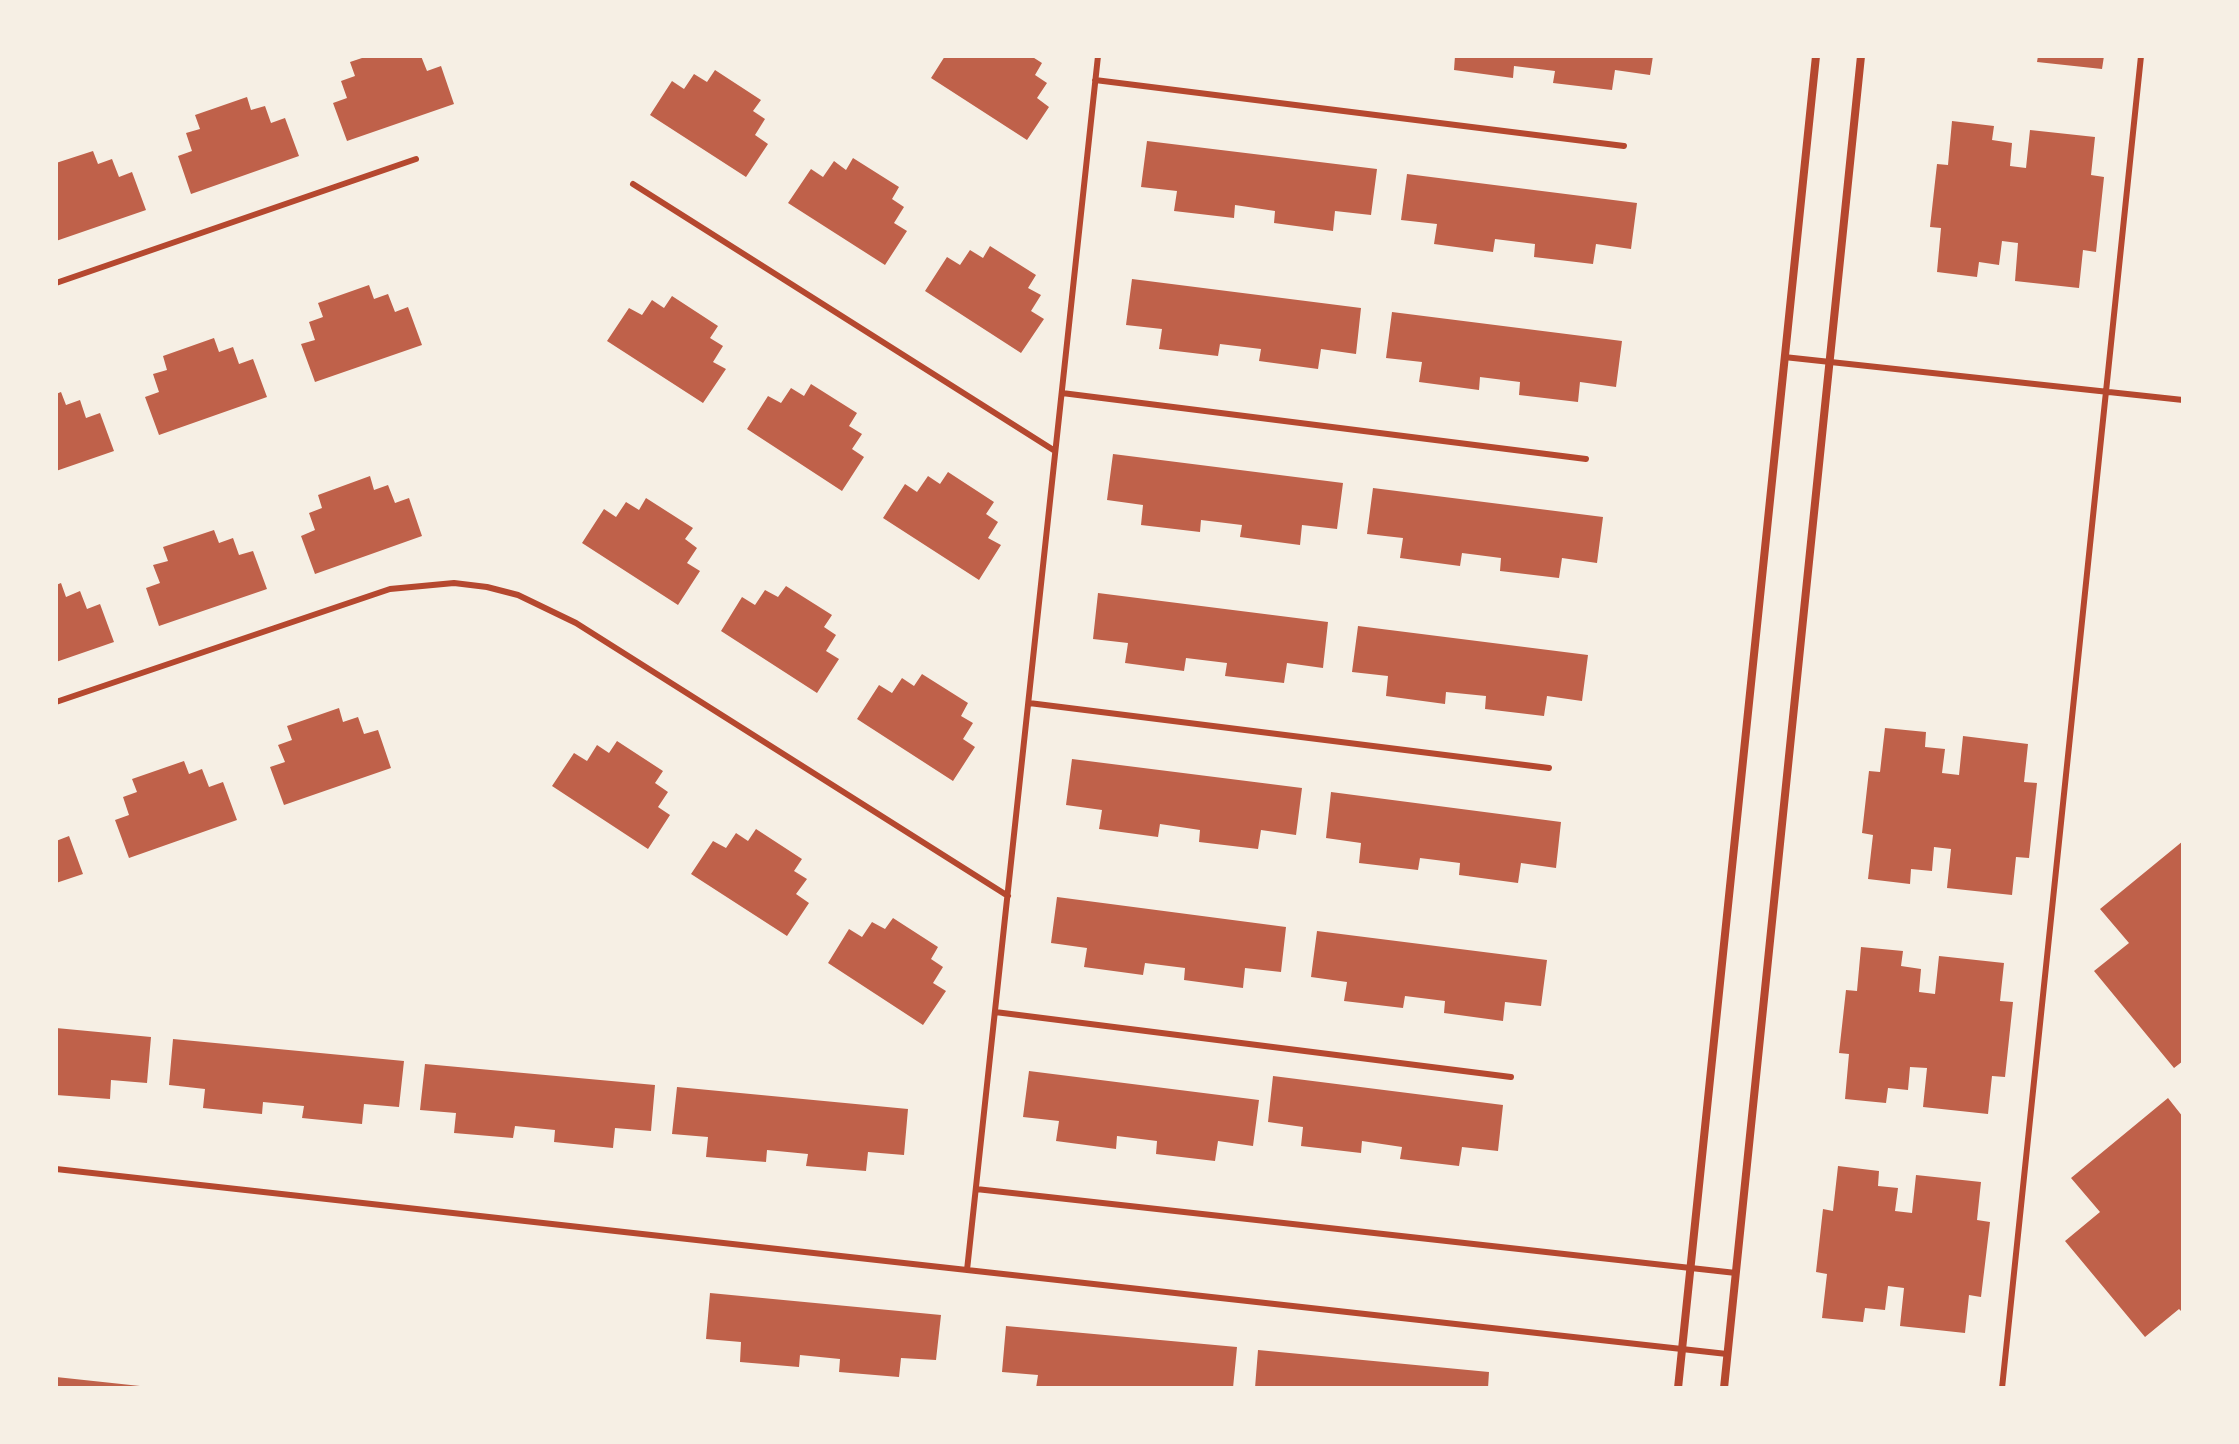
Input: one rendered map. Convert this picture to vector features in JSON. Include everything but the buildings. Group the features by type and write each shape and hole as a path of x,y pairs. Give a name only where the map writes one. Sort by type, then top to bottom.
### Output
{"street":[{"path":"1678,1388 1816,56"},
{"path":"1724,1388 1861,56"}],"lane":[{"path":"967,1270 1098,56"},
{"path":"2002,1388 2141,56"},
{"path":"1095,80 1624,146"},
{"path":"56,283 416,159"},
{"path":"633,184 1055,451"},
{"path":"1784,357 2183,400"},
{"path":"1062,393 1586,459"},
{"path":"56,702 390,589 454,583 487,587 538,603 576,623 1008,896"},
{"path":"1029,703 1549,768"},
{"path":"995,1012 1511,1077"},
{"path":"56,1169 1727,1354"},
{"path":"976,1189 1736,1273"}]}
